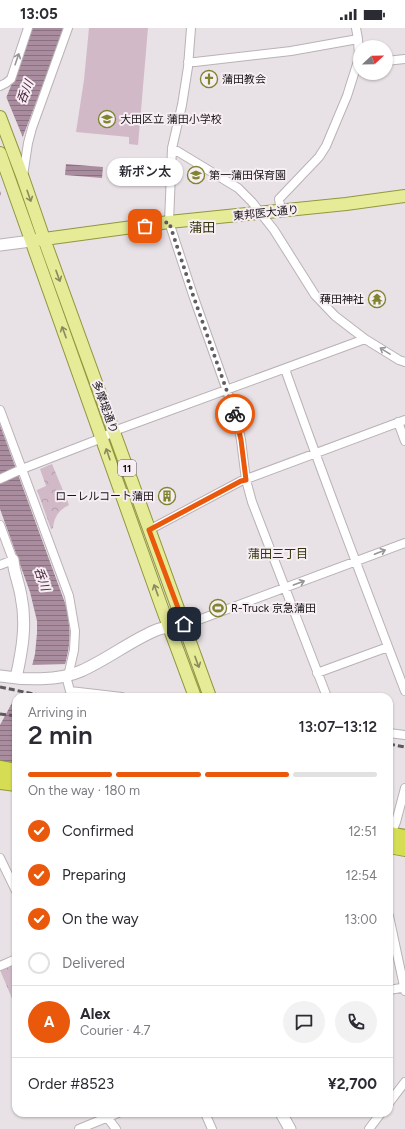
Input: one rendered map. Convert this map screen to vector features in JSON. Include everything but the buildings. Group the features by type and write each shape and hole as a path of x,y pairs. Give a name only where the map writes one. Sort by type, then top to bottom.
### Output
{"highway":[{"path":"394,838 405,849"}],"main road":[{"name":"多摩堤通り","path":"0,117 209,693"},
{"name":"多摩堤通り","path":"0,153 194,693"},
{"name":"東邦医大通り","path":"31,241 169,222 281,211 405,196"}],"street":[{"path":"0,86 11,78 28,28"},
{"path":"23,178 28,143 32,128 68,28"},
{"path":"191,28 182,105 172,148 169,222 193,295 237,418 246,480 252,502 326,693"},
{"path":"188,62 292,50 358,39 356,28"},
{"path":"393,60 405,59"},
{"path":"281,211 279,199 319,157 326,146 353,77"},
{"path":"172,148 238,188 252,202 274,230 315,295 335,316 365,339 399,360 405,362"},
{"path":"0,245 31,241"},
{"path":"0,479 21,469 102,438 114,431 365,339"},
{"path":"285,369 355,562 405,691"},
{"path":"0,410 69,596 75,631 74,650 69,672 65,676"},
{"path":"149,530 246,480 401,421 405,441"},
{"path":"0,525 13,560 14,571 21,596 24,622 19,678"},
{"path":"0,676 19,678 52,677 65,676 81,671 154,631 169,626 193,622 405,543"},
{"path":"0,565 13,560"},
{"path":"318,673 388,647"},
{"path":"65,676 70,691 87,693"},
{"path":"393,734 405,735"},
{"path":"394,838 396,822 405,788"},
{"path":"0,858 12,883"},
{"path":"393,934 405,990 401,988 393,989"},
{"path":"0,966 12,961"},
{"path":"393,1098 405,1082"},
{"path":"79,1129 102,1117"},
{"path":"107,1117 116,1129"},
{"path":"207,1117 212,1129"},
{"path":"284,1117 290,1129"},
{"path":"373,1117 375,1121"},
{"path":"369,1129 378,1117"}],"green space":[{"path":"89,28 148,28 138,145 129,144 129,137 76,132 84,80"},
{"path":"52,464 69,505 62,509 58,514 53,528 51,529 37,490 46,486 40,469"},
{"path":"12,966 12,998 0,970"}],"water":[{"name":"呑川","path":"31,28 63,28 0,196 0,113 19,66"},
{"path":"66,164 103,167 102,178 65,175"},
{"name":"呑川","path":"0,425 65,603 70,633 68,651 60,680 54,693 17,693 32,666 35,654 37,621 30,592 0,509"},
{"path":"12,703 12,766 0,786 0,725"}],"pier":[{"path":"5,94 24,140 2,196 0,191 0,108"},
{"path":"67,664 56,693 17,693 18,687 30,665"}],"railway":[{"path":"0,687 29,693"},
{"path":"0,714 12,716"},
{"path":"393,745 405,747"}],"way so far":[{"path":"145,226 169,222 235,414"}],"place":[{"name":"蒲田教会","path":"209,79"},
{"name":"大田区立 蒲田小学校","path":"107,119"},
{"name":"第一蒲田保育園","path":"196,175"},
{"name":"新ポン太","path":"145,226"},
{"name":"薭田神社","path":"377,299"},
{"name":"ローレルコート蒲田","path":"167,496"},
{"name":"R-Truck 京急蒲田","path":"218,608"}],"district":[{"name":"蒲田","path":"202,227"},
{"name":"蒲田三丁目","path":"278,554"}],"route":[{"path":"184,624 149,530 241,481 246,480 241,440 235,414"}]}
